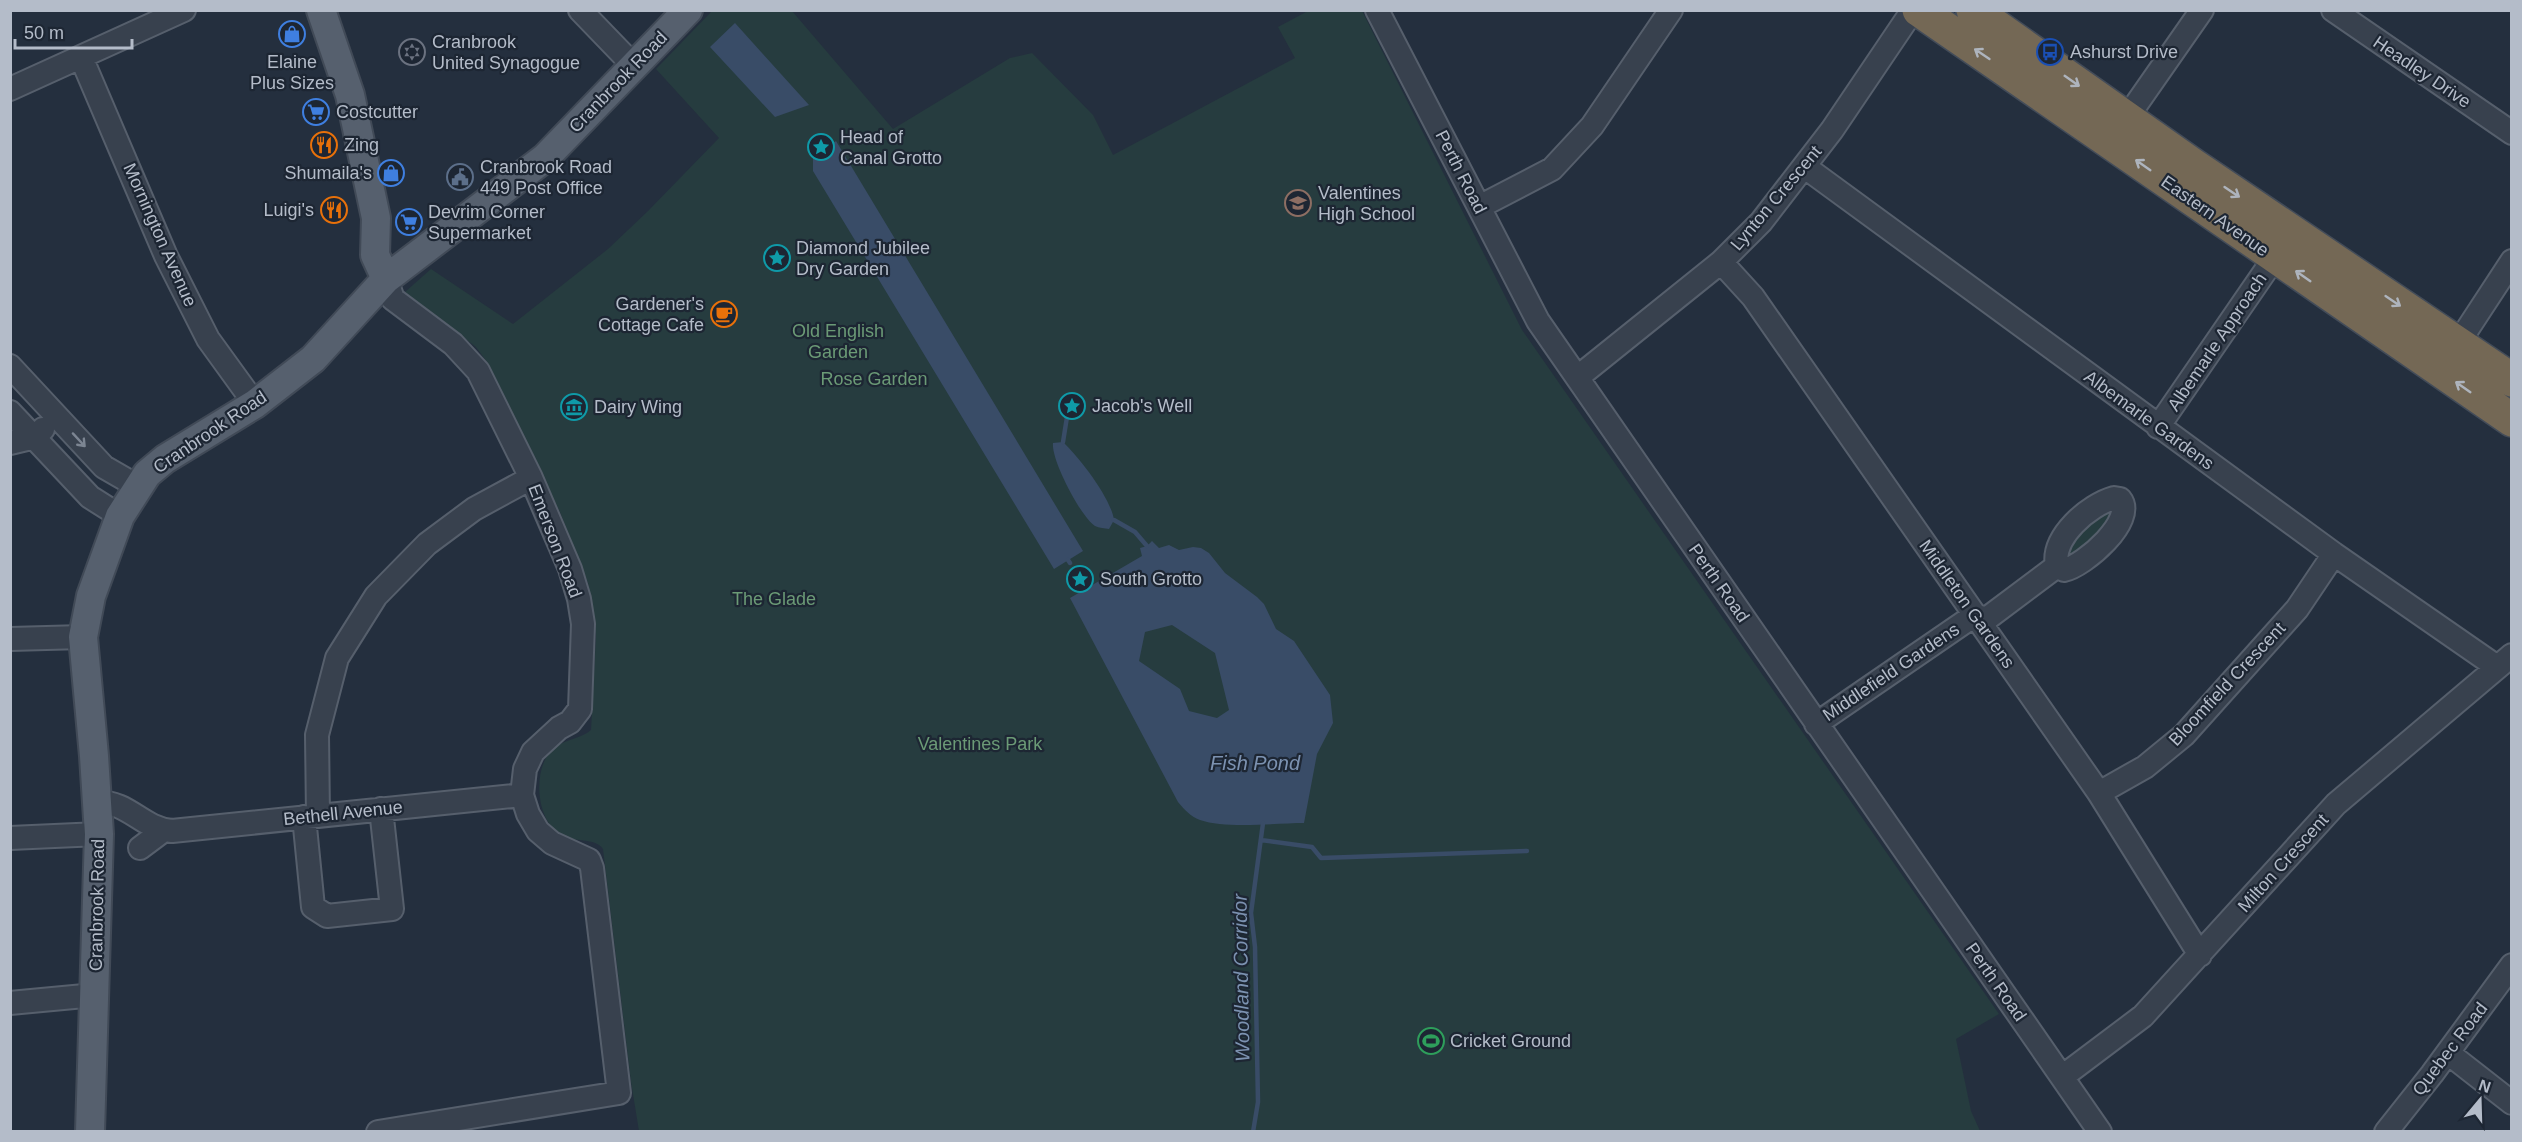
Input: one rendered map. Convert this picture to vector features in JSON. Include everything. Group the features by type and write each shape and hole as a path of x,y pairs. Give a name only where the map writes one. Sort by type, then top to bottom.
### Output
{"highway":[{"name":"Eastern Avenue","path":"1919,10 2511,420"},
{"name":"Eastern Avenue","path":"1972,10 2126,119 2511,380"}],"main road":[{"path":"321,10 350,95 376,218 375,255 386,279"},
{"name":"Cranbrook Road","path":"90,1131 99,834 83,637 91,596 120,516 137,486 147,474 165,459 255,404 313,359 386,279 545,158 688,10"},
{"path":"376,218 389,235 413,257"}],"street":[{"path":"10,89 184,10"},
{"path":"580,10 634,66"},
{"name":"Perth Road","path":"1377,10 1538,321 2100,1131"},
{"path":"1479,207 1552,169 1592,126 1671,10"},
{"name":"Lynton Crescent","path":"1578,377 1721,262 1761,222 1804,167 1913,10"},
{"path":"2126,119 2202,10"},
{"name":"Headley Drive","path":"2333,10 2511,133"},
{"name":"Mornington Avenue","path":"81,57 166,256 202,328 255,404"},
{"name":"Albemarle Gardens","path":"1804,167 2334,554 2504,661"},
{"name":"Albemarle Approach","path":"2158,427 2275,257"},
{"path":"2457,345 2511,261"},
{"name":"Middleton Gardens","path":"1721,262 1753,297 2099,793 2200,955"},
{"name":"Emerson Road","path":"386,279 393,299 453,344 478,371 531,478 570,568 579,598 583,624 580,709 570,722 559,728 533,752 525,769 522,795"},
{"path":"10,366 104,467 137,486"},
{"path":"10,412 90,497 120,516"},
{"path":"10,443 34,436 57,416"},
{"path":"381,809 392,909 327,916 313,907 311,816 317,735 337,658 376,596 427,544 474,509 531,478"},
{"name":"Bloomfield Crescent","path":"2099,793 2145,767 2184,735 2297,609 2334,554"},
{"name":"Middlefield Gardens","path":"1816,724 1970,619 1989,617 2057,566"},
{"path":"10,639 83,637"},
{"name":"Milton Crescent","path":"2062,1077 2143,1016 2336,804 2504,661"},
{"path":"378,1131 619,1094 592,868 589,860 581,854 552,843 538,831 528,813 522,795"},
{"name":"Bethell Avenue","path":"164,830 522,795"},
{"path":"97,802 108,802 125,808 146,823 164,830"},
{"path":"140,848 164,830"},
{"path":"10,838 99,834"},
{"name":"Quebec Road","path":"2386,1131 2448,1053 2511,965"},
{"path":"10,1003 95,995"},
{"path":"2448,1053 2511,1103"}],"green space":[{"name":"Valentines Park","path":"712,11 792,11 893,129 1010,58 1032,53 1093,115 1113,155 1295,58 1278,27 1308,11 1362,11 1522,330 1999,1014 1956,1039 1971,1111 1980,1131 639,1131 603,849 596,843 565,837 555,831 547,821 542,809 540,795 539,781 542,768 554,748 591,730 596,636 588,583 560,512 487,362 476,347 405,292 431,269 513,324 608,249 719,138 656,69"},
{"path":"2117,510 2076,560 2062,555 2092,515"}],"water":[{"path":"735,23 809,105 775,117 710,47"},
{"path":"836,141 1083,551 1054,569 813,171 813,157"},
{"path":"1063,442 1085,467 1107,501 1114,520 1109,529 1095,526 1089,521 1068,488 1057,462 1053,443"},
{"name":"Fish Pond","path":"1152,541 1159,548 1169,545 1179,550 1193,547 1201,548 1209,553 1225,573 1264,604 1276,629 1294,641 1330,695 1333,723 1317,754 1304,823 1237,825 1211,823 1193,817 1178,802 1070,598 1142,556 1140,548","holes":["1172,625 1215,653 1229,710 1217,718 1189,711 1180,689 1139,661 1145,632"]}],"waterway":[{"path":"1063,442 1067,417"},
{"path":"1114,520 1135,532 1147,546"},
{"path":"1083,583 1087,588"},
{"name":"Woodland Corridor","path":"1253,1132 1258,1102 1255,947 1251,913 1263,823"},
{"path":"1261,840 1312,847 1321,858 1527,851"}],"place":[{"name":"Elaine Plus Sizes","path":"292,34"},
{"name":"Cranbrook United Synagogue","path":"412,52"},
{"name":"Ashurst Drive","path":"2050,52"},
{"name":"Costcutter","path":"316,112"},
{"name":"Zing","path":"324,145"},
{"name":"Head of Canal Grotto","path":"821,147"},
{"name":"Shumaila's","path":"391,173"},
{"name":"Cranbrook Road 449 Post Office","path":"460,177"},
{"name":"Valentines High School","path":"1298,203"},
{"name":"Luigi's","path":"334,210"},
{"name":"Devrim Corner Supermarket","path":"409,222"},
{"name":"Diamond Jubilee Dry Garden","path":"777,258"},
{"name":"Gardener's Cottage Cafe","path":"724,314"},
{"name":"Jacob's Well","path":"1072,406"},
{"name":"Dairy Wing","path":"574,407"},
{"name":"South Grotto","path":"1080,579"},
{"name":"Cricket Ground","path":"1431,1041"}],"park label":[{"name":"Old English Garden","path":"838,341"},
{"name":"Rose Garden","path":"874,379"},
{"name":"The Glade","path":"774,599"}]}
